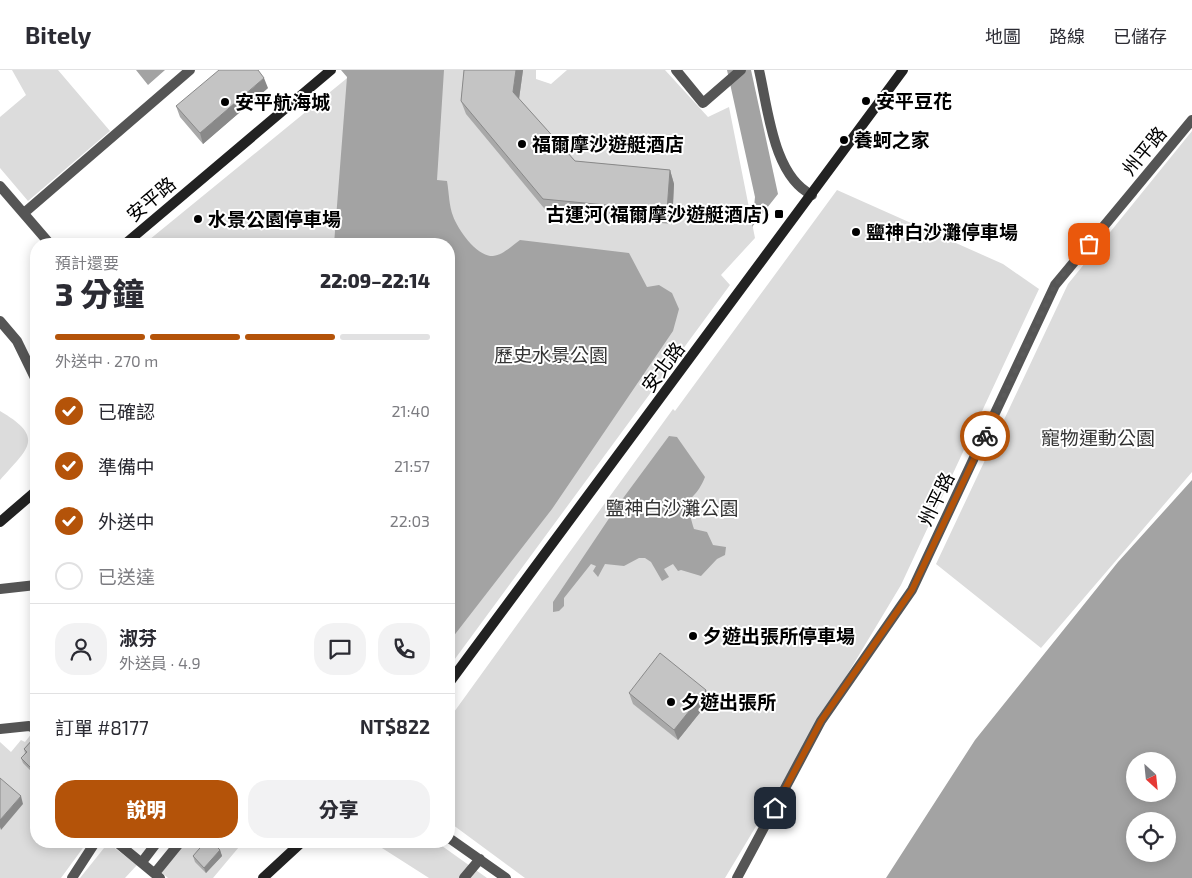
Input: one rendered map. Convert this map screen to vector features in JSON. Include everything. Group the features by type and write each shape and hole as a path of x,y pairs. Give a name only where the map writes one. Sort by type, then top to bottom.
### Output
{"street":[{"path":"24,213 190,70"},
{"name":"安平路","path":"132,238 332,70"},
{"path":"676,70 703,103 741,70"},
{"path":"758,70 776,146 783,163 796,182 805,192 812,196"},
{"name":"安北路","path":"455,675 812,196 903,70"},
{"name":"州平路","path":"737,878 821,721 912,590 1055,285 1192,120"},
{"path":"0,186 45,238"},
{"path":"0,321 17,341 30,368"},
{"path":"0,522 30,496"},
{"path":"4,589 30,585"},
{"path":"0,728 30,726"},
{"path":"455,842 506,878"},
{"path":"72,878 91,848"},
{"path":"123,848 158,875 176,848"},
{"path":"142,862 153,848"},
{"path":"263,878 295,848"},
{"path":"464,878 480,859"}],"green space":[{"path":"12,70 58,70 110,131 28,201 0,168 0,117 26,95"},
{"name":"歷史水景公園","path":"357,70 536,70 536,79 551,84 567,70 665,70 708,117 729,107 755,238 721,275 730,285 455,659 455,238 151,238"},
{"name":"寵物運動公園","path":"1192,131 1192,472 1041,648 936,564 1068,284"},
{"name":"鹽神白沙灘公園","path":"837,190 1003,264 1039,289 901,585 725,878 525,878 455,826 455,711 673,409 675,411"},
{"path":"0,411 14,420 23,429 28,436 28,444 18,460 0,480"},
{"path":"30,736 30,848 83,848 61,878 0,878 0,742 11,752 21,740 25,742"},
{"path":"104,848 115,848 137,865 125,878 80,878"},
{"path":"181,848 238,848 213,878 168,878 161,872"},
{"path":"382,848 445,848 487,878 429,878"}],"shaded area":[{"path":"136,70 165,70 148,85"},
{"name":"歷史水景公園","path":"341,70 444,70 437,180 447,181 455,222 469,242 481,252 487,255 497,255 520,240 629,253 647,287 659,285 672,293 679,309 673,331 552,509 455,634 455,238 334,238 347,77"},
{"path":"727,70 751,70 778,194 752,227 755,197"},
{"path":"669,436 677,437 705,477 689,503 694,529 707,532 713,545 726,547 725,555 717,559 701,576 681,570 678,571 673,564 664,569 669,577 662,581 651,562 645,558 639,558 624,566 605,564 598,577 593,571 596,566 591,564 564,598 564,606 559,611 553,612 553,602 618,505"},
{"path":"1192,480 1192,878 886,878 975,740 1118,562"}],"building":[{"name":"安平航海城","path":"219,70 258,70 264,78 200,133 176,106"},
{"name":"福爾摩沙遊艇酒店","path":"464,70 516,70 513,92 575,161 670,170 667,211 543,199 461,101"},
{"name":"夕遊出張所","path":"660,653 706,690 674,730 629,693"},
{"path":"30,742 30,767 21,758 27,752 24,749"},
{"path":"0,778 21,796 0,820"},
{"path":"200,848 218,848 220,850 204,868 193,856"}],"way so far":[{"path":"985,436 1055,285 1089,244"}],"place":[{"name":"安平豆花","path":"866,101"},
{"name":"安平航海城","path":"225,102"},
{"name":"養蚵之家","path":"844,140"},
{"name":"福爾摩沙遊艇酒店","path":"522,144"},
{"name":"古運河(福爾摩沙遊艇酒店)","path":"779,214"},
{"name":"水景公園停車場","path":"198,219"},
{"name":"鹽神白沙灘停車場","path":"856,232"},
{"name":"夕遊出張所停車場","path":"693,636"},
{"name":"夕遊出張所","path":"671,702"}],"route":[{"path":"775,808 821,721 863,657 912,590 985,436"}]}
